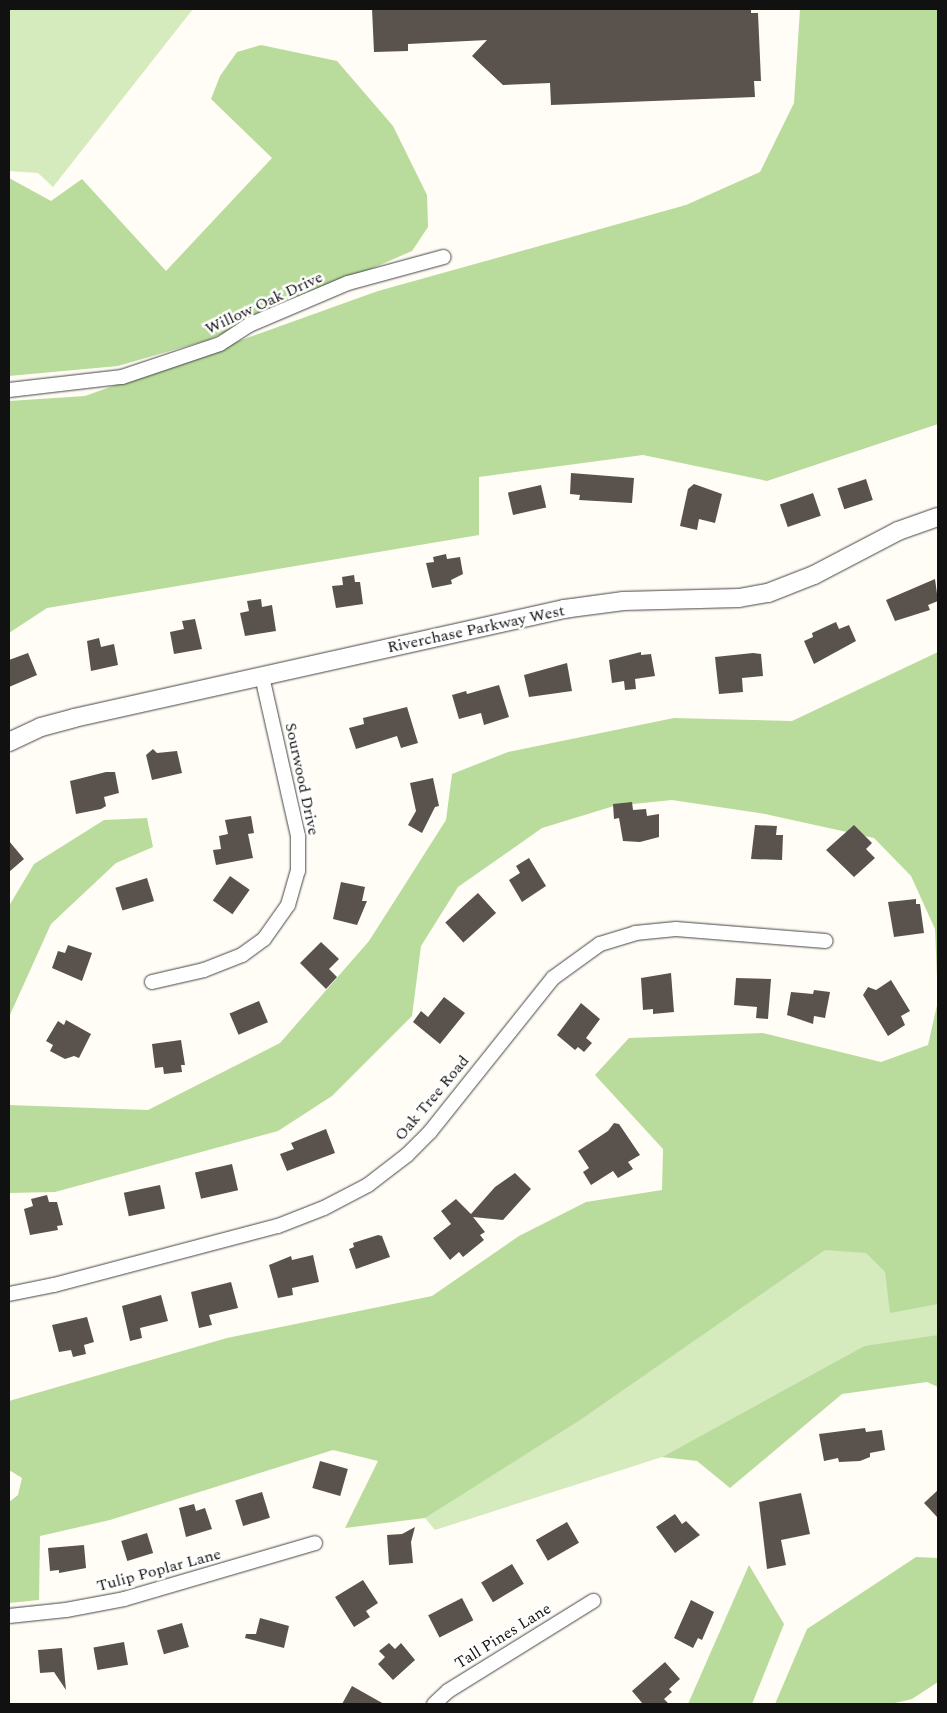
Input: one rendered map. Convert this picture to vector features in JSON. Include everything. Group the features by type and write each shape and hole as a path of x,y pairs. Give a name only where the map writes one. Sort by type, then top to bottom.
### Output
{"street":[{"name":"Willow Oak Drive","path":"9,390 122,376 220,344 249,325 348,283 444,257"},
{"name":"Riverchase Parkway West","path":"9,742 41,727 74,718 564,609 623,601 739,598 768,593 814,575 898,531 938,517"},
{"name":"Sourwood Drive","path":"152,982 204,970 242,955 264,939 288,905 298,871 298,836 262,676"},
{"name":"Oak Tree Road","path":"9,1294 54,1285 278,1226 324,1208 368,1185 407,1155 430,1132 553,978 600,944 635,933 676,929 826,940"},
{"name":"Tulip Poplar Lane","path":"9,1616 66,1610 124,1599 315,1543"},
{"name":"Tall Pines Lane","path":"434,1704 448,1691 593,1601"}],"green space":[{"path":"9,9 193,9 53,187 38,173 9,171"},
{"path":"800,9 938,9 938,424 767,481 643,455 479,477 479,535 47,608 9,633 9,401 85,396 378,291 686,205 760,172 794,103"},
{"path":"261,45 337,61 393,126 427,195 428,227 412,251 208,340 118,366 9,376 9,178 51,201 82,179 166,271 272,158 211,99 220,76 237,52"},
{"path":"938,652 938,1001 935,929 911,876 874,838 765,814 672,800 614,806 542,828 458,887 421,946 412,1016 332,1096 278,1131 55,1192 9,1193 9,1105 148,1110 280,1043 369,941 446,820 452,774 508,752 674,718 792,721"},
{"path":"147,818 153,847 116,863 51,924 9,1017 9,906 34,864 104,820"},
{"path":"938,1001 938,1304 890,1313 885,1272 866,1253 825,1250 580,1420 425,1518 345,1528 378,1461 333,1450 110,1520 40,1536 39,1600 9,1603 9,1502 18,1495 22,1478 9,1470 9,1401 227,1338 432,1296 519,1236 586,1202 662,1190 663,1149 595,1075 629,1038 763,1033 881,1062 928,1045"},
{"path":"938,1220 938,1337 864,1346 662,1457 435,1530 425,1518 830,1229"},
{"path":"938,1335 938,1387 927,1382 842,1394 730,1488 697,1461 662,1457 864,1346"},
{"path":"916,1557 938,1558 938,1682 912,1699 891,1704 775,1704 807,1629"},
{"path":"749,1565 784,1624 752,1704 688,1704"}],"building":[{"path":"372,9 751,9 751,13 758,13 761,81 754,81 755,97 551,105 550,83 503,85 472,56 487,40 408,44 408,51 374,52"},
{"path":"571,473 634,478 632,503 579,500 580,495 570,494"},
{"path":"866,479 873,500 844,509 837,488"},
{"path":"694,484 722,494 715,523 699,519 697,530 680,526 688,489"},
{"path":"541,485 546,507 513,515 508,493"},
{"path":"813,493 821,516 788,527 780,504"},
{"path":"446,554 447,559 460,557 463,574 451,580 452,584 432,588 426,563 434,562 433,557"},
{"path":"354,575 355,582 360,582 363,604 336,608 332,586 343,585 342,577"},
{"path":"935,579 938,601 928,605 930,610 895,621 886,600"},
{"path":"261,599 262,607 272,605 276,631 245,636 240,613 249,611 247,601"},
{"path":"195,619 202,649 174,654 170,632 184,629 182,621"},
{"path":"836,622 839,629 849,625 856,641 814,664 804,641 813,637 812,633"},
{"path":"99,638 101,647 114,644 118,665 91,671 87,641"},
{"path":"641,652 641,655 651,654 655,676 635,679 636,689 625,690 624,681 612,683 609,660"},
{"path":"28,653 37,675 9,687 9,660"},
{"path":"753,653 761,654 763,676 742,678 743,692 719,694 715,657"},
{"path":"567,663 572,691 529,697 524,675"},
{"path":"499,685 509,717 484,725 481,713 459,719 452,695 466,691 467,694"},
{"path":"407,707 418,743 401,748 397,736 356,749 349,728 364,724 363,718"},
{"path":"153,749 157,753 177,751 182,773 152,780 146,755"},
{"path":"106,772 115,772 119,793 104,797 106,806 101,809 76,814 70,781"},
{"path":"433,778 439,806 435,807 422,833 408,825 416,811 410,783"},
{"path":"632,802 633,810 646,809 647,816 659,814 659,837 640,842 623,841 619,818 614,819 613,804"},
{"path":"251,816 254,833 248,834 253,858 216,865 213,850 221,849 219,836 228,834 225,820"},
{"path":"755,825 777,826 776,835 783,835 782,860 751,859"},
{"path":"854,825 872,843 866,849 875,858 854,877 826,850"},
{"path":"9,841 24,859 9,872"},
{"path":"529,858 546,886 522,902 509,880 520,873 516,866"},
{"path":"230,876 250,890 232,914 213,901"},
{"path":"147,878 154,901 122,911 115,888"},
{"path":"341,882 365,887 362,901 367,901 357,925 333,919"},
{"path":"478,893 496,913 463,943 445,922"},
{"path":"916,899 916,904 920,904 924,933 894,937 888,902"},
{"path":"321,942 339,959 329,969 337,977 326,989 300,963"},
{"path":"68,945 92,953 82,981 52,968 58,951 65,953"},
{"path":"671,973 674,1012 653,1014 653,1009 643,1010 641,978"},
{"path":"736,978 771,979 768,1019 756,1018 757,1007 734,1005"},
{"path":"891,980 910,1011 901,1016 905,1025 888,1036 863,995 868,987 876,990"},
{"path":"814,990 830,992 825,1018 814,1016 813,1024 787,1015 791,992 813,994"},
{"path":"444,997 465,1013 440,1044 413,1022 421,1011 428,1017"},
{"path":"259,1001 268,1022 239,1035 230,1014"},
{"path":"581,1003 600,1019 586,1038 592,1043 584,1052 578,1047 575,1050 557,1035"},
{"path":"66,1020 91,1034 79,1058 74,1056 65,1059 50,1051 53,1045 46,1041 58,1021 64,1025"},
{"path":"181,1040 185,1065 181,1065 182,1072 164,1074 163,1067 155,1068 152,1044"},
{"path":"614,1123 619,1124 640,1155 628,1162 633,1169 618,1178 613,1171 591,1185 583,1172 589,1168 578,1151 608,1131"},
{"path":"326,1129 335,1153 287,1171 280,1154 294,1149 291,1143"},
{"path":"232,1164 238,1190 201,1199 195,1173"},
{"path":"515,1173 531,1189 503,1220 473,1217 485,1232 480,1235 484,1240 463,1257 459,1252 450,1260 433,1238 451,1224 441,1211 456,1199 471,1214 495,1187"},
{"path":"160,1185 165,1208 129,1216 124,1193"},
{"path":"47,1195 49,1202 57,1202 63,1225 57,1226 58,1230 30,1235 24,1209 33,1206 31,1199"},
{"path":"378,1235 382,1236 390,1257 356,1269 349,1249 354,1247 353,1243"},
{"path":"313,1255 319,1282 292,1288 293,1295 278,1298 269,1265 291,1256 292,1260"},
{"path":"231,1282 238,1308 209,1315 212,1325 199,1328 191,1292"},
{"path":"161,1295 168,1321 140,1328 142,1338 130,1341 122,1306"},
{"path":"87,1317 94,1342 84,1345 86,1354 73,1357 71,1350 59,1352 52,1325"},
{"path":"865,1428 866,1432 882,1430 885,1450 870,1453 870,1457 860,1461 839,1462 838,1458 824,1461 819,1434"},
{"path":"320,1461 348,1469 340,1496 312,1488"},
{"path":"938,1490 938,1518 924,1503"},
{"path":"262,1492 270,1518 243,1526 235,1500"},
{"path":"801,1493 810,1534 781,1540 786,1565 767,1569 759,1502"},
{"path":"194,1504 196,1511 205,1508 212,1529 186,1537 179,1508"},
{"path":"675,1514 682,1524 686,1521 700,1535 675,1553 656,1527"},
{"path":"567,1522 579,1543 548,1561 536,1540"},
{"path":"415,1527 411,1542 413,1563 389,1565 387,1535 402,1534"},
{"path":"147,1533 153,1553 127,1561 121,1541"},
{"path":"84,1545 86,1568 59,1573 59,1570 50,1571 48,1548"},
{"path":"512,1564 524,1584 493,1602 481,1583"},
{"path":"363,1580 378,1603 366,1611 370,1617 354,1627 335,1597"},
{"path":"462,1598 473,1620 439,1638 428,1615"},
{"path":"691,1600 714,1612 702,1640 698,1638 693,1648 674,1638"},
{"path":"260,1618 289,1626 284,1648 245,1638 246,1634 256,1634"},
{"path":"182,1623 189,1647 164,1654 157,1630"},
{"path":"124,1642 128,1665 97,1670 93,1647"},
{"path":"389,1643 395,1649 401,1643 415,1660 393,1680 378,1664 385,1657 379,1651"},
{"path":"62,1648 66,1690 54,1672 40,1673 38,1650"},
{"path":"665,1662 680,1679 669,1689 672,1692 664,1699 669,1704 643,1704 632,1691"},
{"path":"352,1686 384,1704 342,1704"}]}
